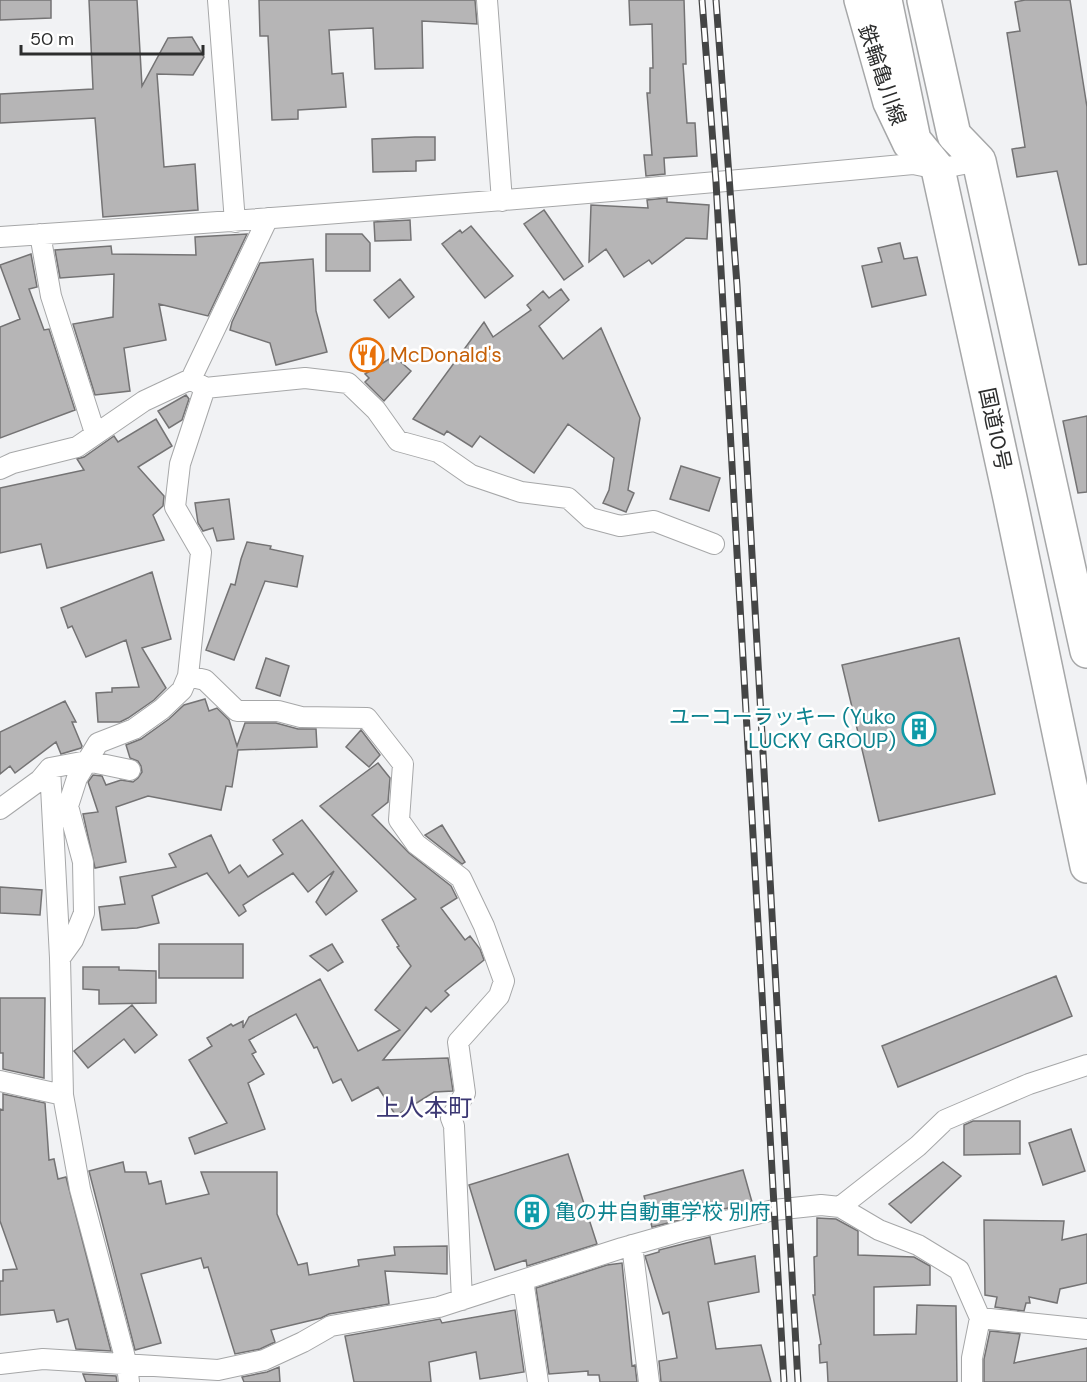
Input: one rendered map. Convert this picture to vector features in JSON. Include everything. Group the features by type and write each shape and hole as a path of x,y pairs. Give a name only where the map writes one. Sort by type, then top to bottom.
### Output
{"highway":[{"name":"国道10号","path":"885,0 914,140 939,169 1087,866"},
{"path":"924,0 954,135 979,161"},
{"name":"国道10号","path":"979,161 1078,565 1087,651"}],"main road":[{"name":"鉄輪亀川線","path":"858,0 887,103 910,151 939,169"}],"street":[{"path":"218,0 235,222"},
{"path":"487,0 502,201"},
{"path":"0,237 235,222 502,201 913,164 939,169 979,161"},
{"path":"60,958 73,940 84,913 83,862 68,806 77,778 98,743 134,729 182,690 188,676 201,552 175,507 180,464 198,384 268,218"},
{"path":"40,234 51,296 95,433"},
{"path":"0,469 13,463 77,447 144,401 198,384 305,378 348,383 376,410 398,441 438,452 471,475 521,492 568,498 590,518 610,524 620,526 654,521 714,544"},
{"path":"188,676 205,680 237,711 278,711 301,717 367,718 403,764 399,820 416,844 461,878 484,926 504,981 499,996 458,1042 465,1093 451,1118 454,1126 462,1300"},
{"path":"0,808 40,780 50,768 87,761 130,770"},
{"path":"50,768 60,958 63,1095 80,1188 128,1373"},
{"path":"840,1207 918,1146 945,1120 1029,1084 1087,1065"},
{"path":"0,1082 63,1095"},
{"path":"0,1364 43,1359 128,1373 218,1370 264,1360 331,1326 439,1307 685,1230 774,1210 820,1205 840,1207 879,1230 918,1245 959,1270 980,1318 972,1358 972,1382"},
{"path":"632,1245 648,1382"},
{"path":"523,1280 538,1382"},
{"path":"980,1318 1087,1329"}],"building":[{"path":"0,0 51,0 51,18 0,20"},
{"path":"89,0 137,0 142,86 168,38 192,37 204,57 193,75 157,74 164,167 195,164 198,210 103,217 95,118 0,123 0,94 93,89"},
{"path":"259,0 475,0 477,24 422,21 423,68 375,69 373,28 329,30 332,74 343,73 346,107 298,110 298,119 272,120 268,36 260,36"},
{"path":"629,0 684,0 686,64 683,64 687,123 695,123 697,156 664,158 665,174 646,176 644,155 652,155 647,93 650,93 650,68 653,68 652,24 630,25"},
{"path":"1070,0 1087,107 1087,264 1079,265 1057,171 1017,177 1012,149 1025,147 1007,33 1020,31 1015,2"},
{"path":"435,137 435,160 416,161 416,171 373,172 372,139"},
{"path":"667,198 667,202 709,205 707,239 686,238 652,264 649,260 624,277 606,249 589,262 591,205 648,208 647,200"},
{"path":"544,210 583,266 564,280 524,224"},
{"path":"410,220 411,240 375,241 374,222"},
{"path":"471,226 513,276 485,298 442,244 460,230 462,233"},
{"path":"247,234 208,316 159,304 166,340 124,348 130,391 95,395 73,324 113,317 114,274 60,278 55,250 111,246 112,254 196,255 195,237"},
{"path":"326,234 362,234 370,243 370,271 326,271"},
{"path":"900,243 904,259 917,257 926,295 872,307 862,266 882,262 878,248"},
{"path":"31,254 37,287 29,289 44,330 49,329 75,410 0,438 0,327 20,319 0,265"},
{"path":"313,259 316,311 327,352 276,365 270,343 230,330 232,322 260,263"},
{"path":"400,279 414,297 389,318 374,300"},
{"path":"561,289 569,300 539,326 563,359 601,328 640,418 628,490 634,493 626,512 603,503 609,490 614,458 568,424 534,473 480,436 472,447 447,431 444,435 413,419 484,322 493,337 531,310 527,305 543,291 549,298"},
{"path":"394,356 411,371 384,401 365,382 369,378 365,374"},
{"path":"186,395 189,399 182,420 169,428 158,411"},
{"path":"1087,416 1087,492 1078,493 1063,421"},
{"path":"156,419 172,446 138,467 164,496 163,506 153,515 164,540 47,568 41,544 0,553 0,488 84,470 77,459 84,457 114,436 118,442"},
{"path":"681,466 720,478 709,511 670,499"},
{"path":"229,499 234,539 217,541 213,528 203,531 198,523 195,503"},
{"path":"247,542 271,546 270,549 303,556 297,587 265,581 234,660 206,650 231,584 235,585"},
{"path":"152,572 171,639 142,648 166,688 154,700 120,722 98,722 96,693 112,692 112,688 139,687 126,640 86,657 72,626 68,628 61,608"},
{"name":"ユーコーラッキー (Yuko LUCKY GROUP)","path":"959,638 995,794 879,821 842,665"},
{"path":"266,658 289,666 280,696 256,688"},
{"path":"205,699 209,711 217,708 229,720 237,746 245,723 276,723 298,729 316,729 317,747 238,750 232,787 226,786 221,810 148,796 116,807 126,862 95,868 83,814 98,812 88,782 93,775 102,776 106,785 121,780 133,782 142,772 141,766 138,761 130,758 126,745 141,739 184,705"},
{"path":"65,701 76,722 72,722 81,748 61,754 56,742 15,773 10,766 0,774 0,732"},
{"path":"361,730 380,755 369,767 346,747"},
{"path":"378,763 390,778 388,802 372,815 409,853 451,886 457,898 441,908 465,940 470,936 480,949 484,960 445,991 449,995 431,1012 426,1007 383,1060 448,1058 453,1091 434,1092 396,1116 378,1087 352,1101 341,1079 333,1083 317,1047 314,1048 296,1014 249,1040 256,1052 252,1054 264,1074 248,1083 265,1129 195,1154 189,1138 227,1123 189,1060 212,1046 207,1038 231,1024 233,1026 243,1021 243,1028 249,1017 320,979 358,1051 400,1030 375,1010 411,966 382,920 416,899 320,806"},
{"path":"302,820 357,891 326,915 316,902 334,871 308,892 293,873 243,905 246,911 239,916 207,873 152,896 159,923 137,928 102,930 99,907 125,904 120,877 176,867 169,854 211,835 229,873 240,865 248,877 283,854 273,840"},
{"path":"442,825 465,862 462,864 425,835"},
{"path":"0,887 42,890 40,915 0,913"},
{"path":"159,944 243,944 243,978 159,978"},
{"path":"332,944 343,962 328,971 310,956"},
{"path":"83,967 119,967 119,970 156,971 156,1003 99,1004 99,990 83,989"},
{"path":"1056,976 1072,1016 898,1087 882,1046"},
{"path":"0,998 45,998 44,1078 3,1069 3,1053 0,1053"},
{"path":"132,1005 157,1035 135,1053 124,1039 88,1068 74,1051"},
{"path":"3,1094 45,1103 49,1160 54,1159 58,1179 66,1177 111,1351 76,1349 68,1319 57,1322 54,1310 0,1315 0,1281 3,1281 3,1270 17,1269 0,1221 0,1109 3,1110"},
{"path":"973,1121 1020,1121 1020,1154 964,1155 964,1125"},
{"path":"1071,1129 1085,1171 1043,1185 1029,1143"},
{"name":"亀の井自動車学校 別府","path":"568,1154 597,1244 527,1266 526,1260 495,1270 469,1185"},
{"path":"123,1162 125,1172 146,1172 149,1184 161,1181 166,1204 209,1194 201,1172 277,1172 277,1214 298,1265 307,1263 309,1275 359,1266 358,1260 395,1255 394,1247 447,1246 447,1274 385,1271 389,1304 329,1314 271,1330 275,1342 260,1349 235,1354 208,1267 204,1268 201,1258 141,1274 161,1343 135,1350 89,1171"},
{"path":"943,1162 961,1176 911,1223 889,1204"},
{"path":"743,1170 752,1202 652,1227 644,1196"},
{"path":"817,1218 836,1219 858,1231 858,1255 914,1257 930,1266 930,1285 874,1287 874,1335 916,1334 917,1305 956,1306 957,1382 828,1382 827,1362 820,1363 819,1345 821,1344 813,1295 815,1295 814,1257 817,1256"},
{"path":"984,1220 1064,1221 1062,1240 1087,1234 1087,1283 1060,1289 1057,1303 1029,1297 1030,1303 1026,1303 1024,1311 995,1307 997,1297 985,1295"},
{"path":"710,1237 715,1264 755,1256 759,1292 708,1302 716,1349 761,1345 771,1382 661,1382 659,1361 677,1358 669,1312 663,1314 645,1256 659,1252 659,1250"},
{"path":"622,1263 632,1366 635,1365 637,1382 600,1382 599,1375 588,1375 588,1371 549,1374 536,1288 607,1265"},
{"path":"515,1310 524,1372 480,1379 476,1352 429,1362 431,1382 354,1382 345,1336 440,1319 442,1323"},
{"path":"990,1331 1020,1334 1014,1363 1087,1348 1087,1382 984,1382 984,1359"},
{"path":"279,1367 280,1382 244,1382 242,1377 267,1372"},
{"path":"83,1374 116,1376 117,1382 86,1382"}],"railway":[{"path":"702,0 716,182 784,1382"},
{"path":"716,0 737,285 798,1382"}],"place":[{"name":"McDonald's","path":"367,355"},
{"name":"ユーコーラッキー (Yuko LUCKY GROUP)","path":"919,729"},
{"name":"亀の井自動車学校 別府","path":"532,1212"}],"district":[{"name":"上人本町","path":"424,1108"}]}
